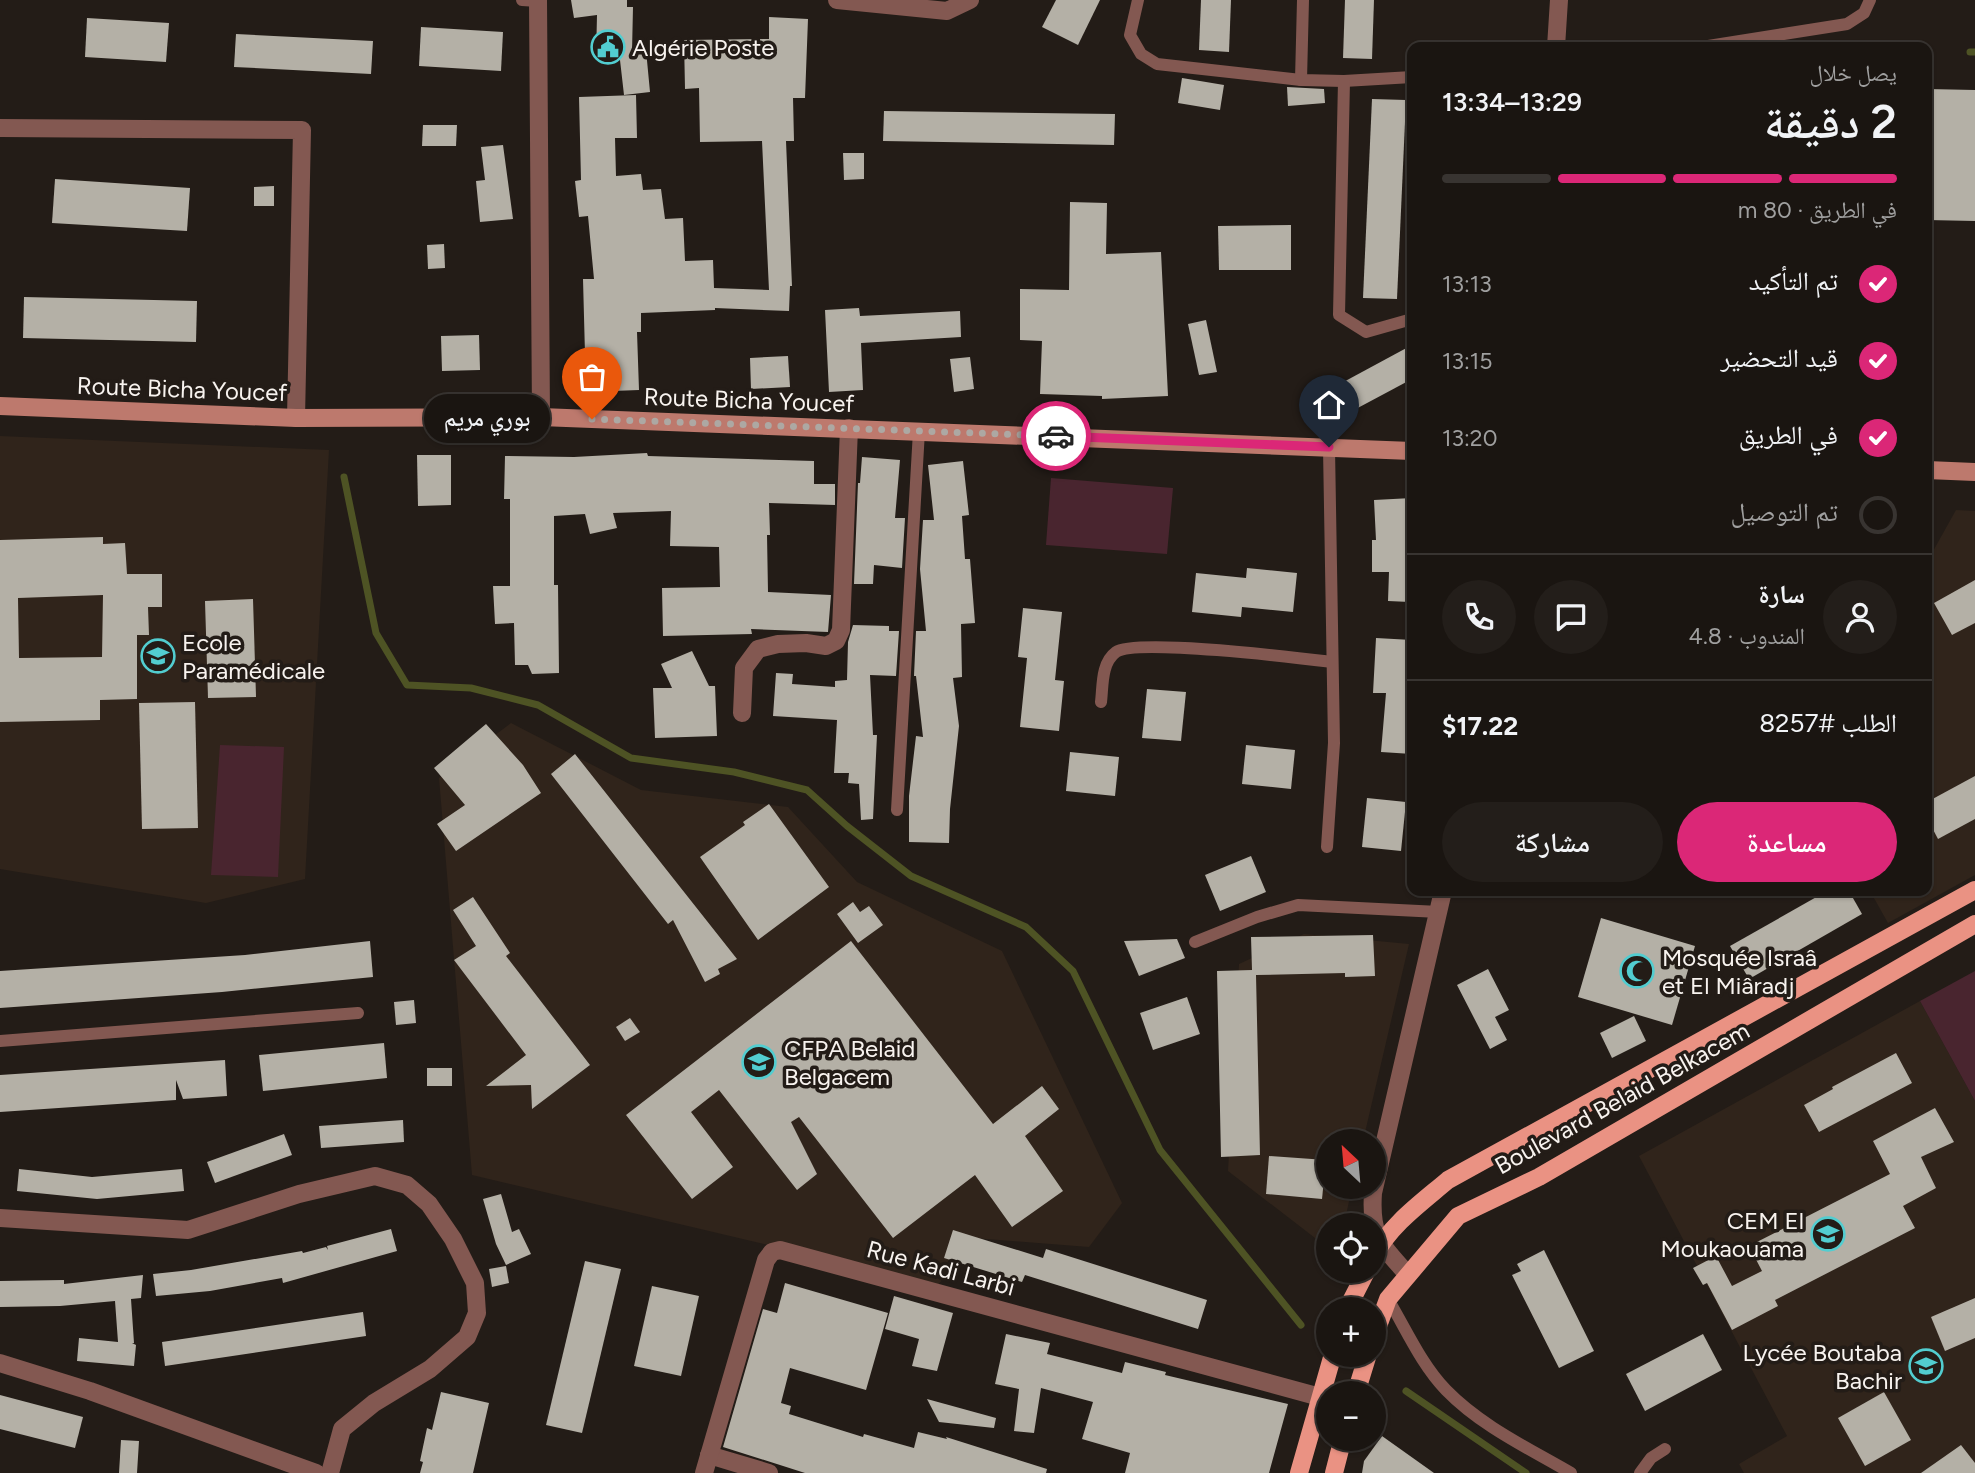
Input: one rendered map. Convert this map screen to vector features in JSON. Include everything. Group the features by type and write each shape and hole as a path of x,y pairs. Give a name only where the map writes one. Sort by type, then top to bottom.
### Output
{"main road":[{"name":"Route Bicha Youcef","path":"0,406 296,418 541,417 1407,451"},
{"path":"1932,470 1975,472"},
{"name":"Boulevard Belaid Belkacem","path":"1386,1239 1406,1216 1448,1180 1975,890"},
{"name":"Boulevard Belaid Belkacem","path":"1386,1303 1458,1216 1539,1177 1975,925"},
{"path":"1299,1473 1316,1411"},
{"path":"1334,1473 1340,1451"}],"street":[{"path":"538,0 541,417"},
{"path":"837,0 947,11 970,0"},
{"path":"1556,42 1559,0"},
{"path":"0,128 302,131 296,418"},
{"path":"743,713 744,668 758,649 792,643 826,646 836,641 841,630 849,428"},
{"path":"1371,1213 1373,1193 1442,896"},
{"path":"0,1218 188,1230 299,1194 374,1176 407,1185 429,1204 453,1239 475,1283 477,1313 467,1337 430,1369 374,1404 342,1429 330,1473"},
{"name":"Rue Kadi Larbi","path":"707,1464 766,1260 772,1252 780,1250 1316,1396"},
{"path":"1386,1257 1408,1275"},
{"path":"0,1363 90,1391 316,1473"},
{"path":"707,1464 769,1473"}],"lane":[{"path":"522,0 538,0"},
{"path":"1138,0 1129,35 1141,54 1157,64 1301,80 1407,77"},
{"path":"1301,80 1303,0"},
{"path":"1734,42 1847,24 1864,13 1870,0"},
{"path":"1344,81 1339,314 1366,332 1407,320"},
{"path":"897,810 919,431"},
{"path":"1327,847 1334,743 1329,447"},
{"path":"1101,702 1105,666 1116,651 1138,647 1171,647 1332,662"},
{"path":"1195,942 1266,914 1298,905 1439,912"},
{"path":"0,1041 358,1013"},
{"path":"1388,1298 1421,1356 1444,1388 1476,1418 1571,1473"},
{"path":"1640,1473 1651,1458 1665,1449"}],"shaded area":[{"name":"Ecole Paramédicale","path":"0,436 329,450 305,879 206,903 0,869"},
{"path":"1051,478 1173,488 1167,554 1046,545"},
{"path":"1956,510 1975,511 1975,875 1888,923 1873,896 1932,896 1932,553"},
{"name":"CFPA Belaid Belgacem","path":"511,723 641,790 788,807 857,882 1002,951 1122,1203 1089,1247 974,1238 938,1285 472,1175 439,778"},
{"path":"220,745 284,747 278,877 211,875"},
{"path":"1304,934 1409,944 1366,1129 1316,1129 1316,1199 1349,1199 1347,1213 1316,1213 1316,1239 1228,1171 1239,964"},
{"path":"1975,971 1975,1101 1920,1001"},
{"name":"CEM El Moukaouama","path":"1920,1001 1975,1101 1975,1473 1744,1473 1739,1464 1787,1436 1639,1156"}],"building":[{"path":"571,0 627,0 627,7 633,7 632,52 646,50 650,92 624,95 620,60 596,59 597,15 574,18"},
{"path":"1056,0 1100,0 1078,45 1042,27"},
{"path":"1201,0 1231,0 1229,52 1199,50"},
{"path":"1345,0 1374,0 1372,59 1343,58"},
{"path":"769,17 808,19 805,98 793,98 794,141 786,141 792,286 789,311 715,308 641,313 641,332 637,332 639,390 586,392 583,279 594,279 588,216 579,217 575,181 581,180 579,97 636,95 637,138 615,138 616,176 641,174 643,190 661,189 665,219 683,218 685,261 713,260 714,288 769,290 762,141 700,142 699,88 685,89 684,40 769,39"},
{"path":"87,18 169,23 166,62 85,57"},
{"path":"421,27 503,32 501,71 419,66"},
{"path":"236,34 373,41 371,74 234,67"},
{"path":"1182,78 1224,85 1220,110 1178,103"},
{"path":"1287,87 1324,89 1325,103 1288,106"},
{"path":"1932,89 1975,90 1975,221 1932,220"},
{"path":"1372,99 1406,100 1397,299 1363,298"},
{"path":"884,111 1115,114 1114,145 883,141"},
{"path":"423,125 457,125 456,146 422,146"},
{"path":"503,145 513,219 480,222 476,181 485,180 481,147"},
{"path":"843,153 864,153 864,179 844,180"},
{"path":"55,179 190,188 187,231 52,223"},
{"path":"274,186 274,206 254,206 254,187"},
{"path":"1070,202 1107,203 1106,254 1161,252 1168,396 1102,399 1102,396 1040,394 1042,341 1020,340 1020,289 1069,290"},
{"path":"1291,225 1291,270 1219,270 1218,226"},
{"path":"444,244 445,268 428,269 427,245"},
{"path":"24,297 197,301 196,342 23,338"},
{"path":"859,308 860,316 960,311 961,337 861,343 863,390 829,392 825,310"},
{"path":"1206,320 1217,372 1199,375 1188,324"},
{"path":"479,335 480,370 442,371 441,336"},
{"path":"1407,348 1407,382 1339,418 1325,392"},
{"path":"788,356 790,387 751,389 750,358"},
{"path":"970,357 974,389 954,392 950,359"},
{"path":"647,453 648,456 814,461 814,484 835,484 835,505 769,503 768,592 831,595 828,632 751,629 752,634 663,636 662,588 720,587 719,547 670,546 671,511 613,513 617,528 590,534 585,514 554,516 554,585 558,585 559,673 532,674 528,665 515,665 514,623 495,624 493,586 510,586 510,499 504,499 505,456 574,457"},
{"path":"417,455 451,455 451,505 418,506"},
{"path":"862,457 900,460 895,518 905,518 902,568 874,565 873,584 854,584 858,483"},
{"path":"963,461 969,515 962,516 965,559 970,559 975,623 961,624 962,677 953,678 959,726 949,843 909,842 909,796 916,736 923,737 914,676 916,631 926,631 920,569 923,520 934,520 928,465"},
{"path":"1407,498 1407,602 1388,601 1389,572 1372,572 1372,540 1376,540 1374,500"},
{"path":"103,537 103,544 125,543 127,574 162,574 162,607 148,607 149,635 137,635 137,699 100,700 100,720 0,722 0,540","holes":["103,595 102,657 19,658 18,598"]},
{"path":"1247,568 1297,573 1293,612 1242,607 1241,617 1192,612 1196,573 1246,578"},
{"path":"1975,580 1975,623 1952,635 1934,603"},
{"path":"253,599 256,697 208,698 205,601"},
{"path":"1023,608 1062,612 1055,680 1064,681 1059,731 1020,727 1027,658 1018,657"},
{"path":"853,625 889,626 889,631 899,631 896,676 870,675 873,735 877,735 873,819 861,820 859,784 848,783 849,773 834,773 837,720 773,716 776,673 793,674 792,684 835,687 835,681 847,680 848,642"},
{"path":"1376,638 1407,640 1407,754 1381,752 1386,693 1373,693"},
{"path":"692,651 709,686 715,686 717,736 655,738 653,688 672,688 661,664"},
{"path":"1147,689 1186,692 1181,741 1142,738"},
{"path":"195,702 198,828 142,829 139,703"},
{"path":"486,724 523,765 541,793 456,851 437,824 465,805 434,768"},
{"path":"1246,745 1295,750 1291,789 1242,784"},
{"path":"1070,752 1119,757 1115,796 1066,791"},
{"path":"575,754 737,959 718,969 720,974 705,982 673,920 668,924 551,774"},
{"path":"1975,776 1975,819 1938,839 1932,828 1932,799"},
{"path":"1367,798 1406,802 1401,851 1362,847"},
{"path":"769,804 829,887 758,940 700,857"},
{"path":"1251,856 1266,892 1220,911 1205,875"},
{"path":"1818,896 1852,896 1862,914 1749,979 1730,946"},
{"path":"473,897 510,953 506,956 590,1065 532,1109 531,1085 486,1086 526,1055 454,960 476,946 453,910"},
{"path":"853,902 860,912 869,906 883,925 858,943 837,914"},
{"name":"Mosquée Israâ et El Miâradj","path":"1601,918 1695,946 1672,1025 1578,997"},
{"path":"1373,935 1375,976 1345,977 1345,973 1256,975 1260,1155 1221,1157 1217,971 1252,970 1251,937"},
{"path":"1177,939 1185,958 1139,976 1124,941"},
{"path":"370,941 373,977 222,992 0,1008 0,971 245,955"},
{"path":"851,941 993,1124 1042,1086 1059,1109 1025,1136 1063,1191 1012,1227 975,1175 893,1238 799,1117 791,1122 817,1174 797,1190 719,1090 691,1112 733,1167 692,1199 626,1115"},
{"path":"1488,969 1509,1010 1495,1017 1507,1040 1490,1049 1457,985"},
{"path":"1187,997 1200,1034 1153,1050 1140,1013"},
{"path":"414,1000 416,1023 396,1025 394,1002"},
{"path":"1634,1016 1646,1041 1612,1058 1600,1033"},
{"path":"630,1018 640,1032 625,1041 616,1027"},
{"path":"384,1043 387,1078 263,1091 259,1055"},
{"path":"1896,1053 1912,1083 1819,1132 1804,1105"},
{"path":"225,1060 227,1096 183,1099 176,1080 176,1100 0,1112 0,1075"},
{"path":"427,1068 452,1068 452,1086 427,1086"},
{"path":"1935,1108 1954,1142 1921,1157 1936,1188 1903,1206 1915,1228 1775,1300 1778,1306 1732,1330 1707,1283 1703,1285 1693,1268 1716,1256 1732,1286 1762,1271 1749,1246 1890,1174 1873,1141"},
{"path":"403,1120 404,1142 321,1148 319,1126"},
{"path":"284,1134 292,1155 215,1183 207,1162"},
{"path":"1269,1156 1316,1159 1316,1198 1266,1194"},
{"path":"19,1169 92,1177 182,1169 184,1191 97,1199 17,1191"},
{"path":"501,1194 512,1232 519,1229 531,1254 506,1265 496,1244 483,1199"},
{"path":"391,1229 397,1251 283,1283 282,1278 210,1291 156,1296 153,1274 302,1251 303,1253 326,1247 328,1250 327,1246"},
{"path":"953,1230 1043,1258 1046,1249 1207,1300 1198,1329 1025,1275 1022,1282 944,1258"},
{"path":"1544,1250 1594,1351 1559,1368 1512,1275 1521,1271 1517,1264"},
{"path":"585,1261 621,1269 582,1433 546,1425"},
{"path":"506,1266 509,1283 492,1287 489,1269"},
{"path":"143,1275 141,1298 131,1299 132,1343 136,1345 134,1366 77,1361 79,1338 118,1342 115,1301 60,1306 0,1307 0,1281 64,1280 64,1284"},
{"path":"785,1283 888,1313 866,1390 790,1368 781,1403 791,1406 789,1414 863,1437 864,1434 914,1448 918,1432 947,1439 946,1437 1047,1469 1046,1473 805,1473 723,1447 763,1309 777,1313"},
{"path":"652,1286 699,1296 681,1376 634,1366"},
{"path":"894,1296 953,1313 937,1371 912,1366 919,1339 885,1329"},
{"path":"1975,1298 1975,1338 1945,1351 1931,1317"},
{"path":"363,1312 366,1336 165,1366 162,1342"},
{"path":"1006,1334 1050,1343 1047,1354 1122,1373 1125,1362 1166,1372 1165,1375 1288,1404 1269,1473 1125,1473 1130,1453 1082,1439 1093,1402 1041,1388 1034,1433 1014,1431 1019,1389 995,1384"},
{"path":"1703,1334 1722,1370 1645,1411 1626,1374"},
{"path":"441,1392 489,1403 473,1473 420,1473 427,1428 432,1430"},
{"path":"1884,1392 1911,1440 1865,1466 1838,1418"},
{"path":"0,1395 83,1417 75,1448 0,1429"},
{"path":"927,1399 996,1418 994,1428 939,1422"},
{"path":"1386,1439 1434,1473 1362,1473 1364,1461 1371,1451 1386,1451"},
{"path":"121,1440 139,1441 137,1473 119,1473"},
{"path":"1961,1445 1975,1463 1975,1473 1921,1473"}],"waterway":[{"path":"1970,52 1975,52"},
{"path":"344,477 376,633 407,685 471,688 538,705 631,758 734,772 807,790 847,826 911,876 1026,927 1073,971 1160,1150 1301,1325"},
{"path":"1406,1391 1526,1473"}],"way so far":[{"path":"592,419 1056,436"}],"place":[{"name":"Algérie Poste","path":"608,47"},
{"name":"بوري مريم","path":"592,419"},
{"name":"Ecole Paramédicale","path":"158,656"},
{"name":"Mosquée Israâ et El Miâradj","path":"1637,971"},
{"name":"CFPA Belaid Belgacem","path":"759,1062"},
{"name":"CEM El Moukaouama","path":"1828,1234"},
{"name":"Lycée Boutaba Bachir","path":"1926,1366"}],"route":[{"path":"1056,436 1329,447"}]}
